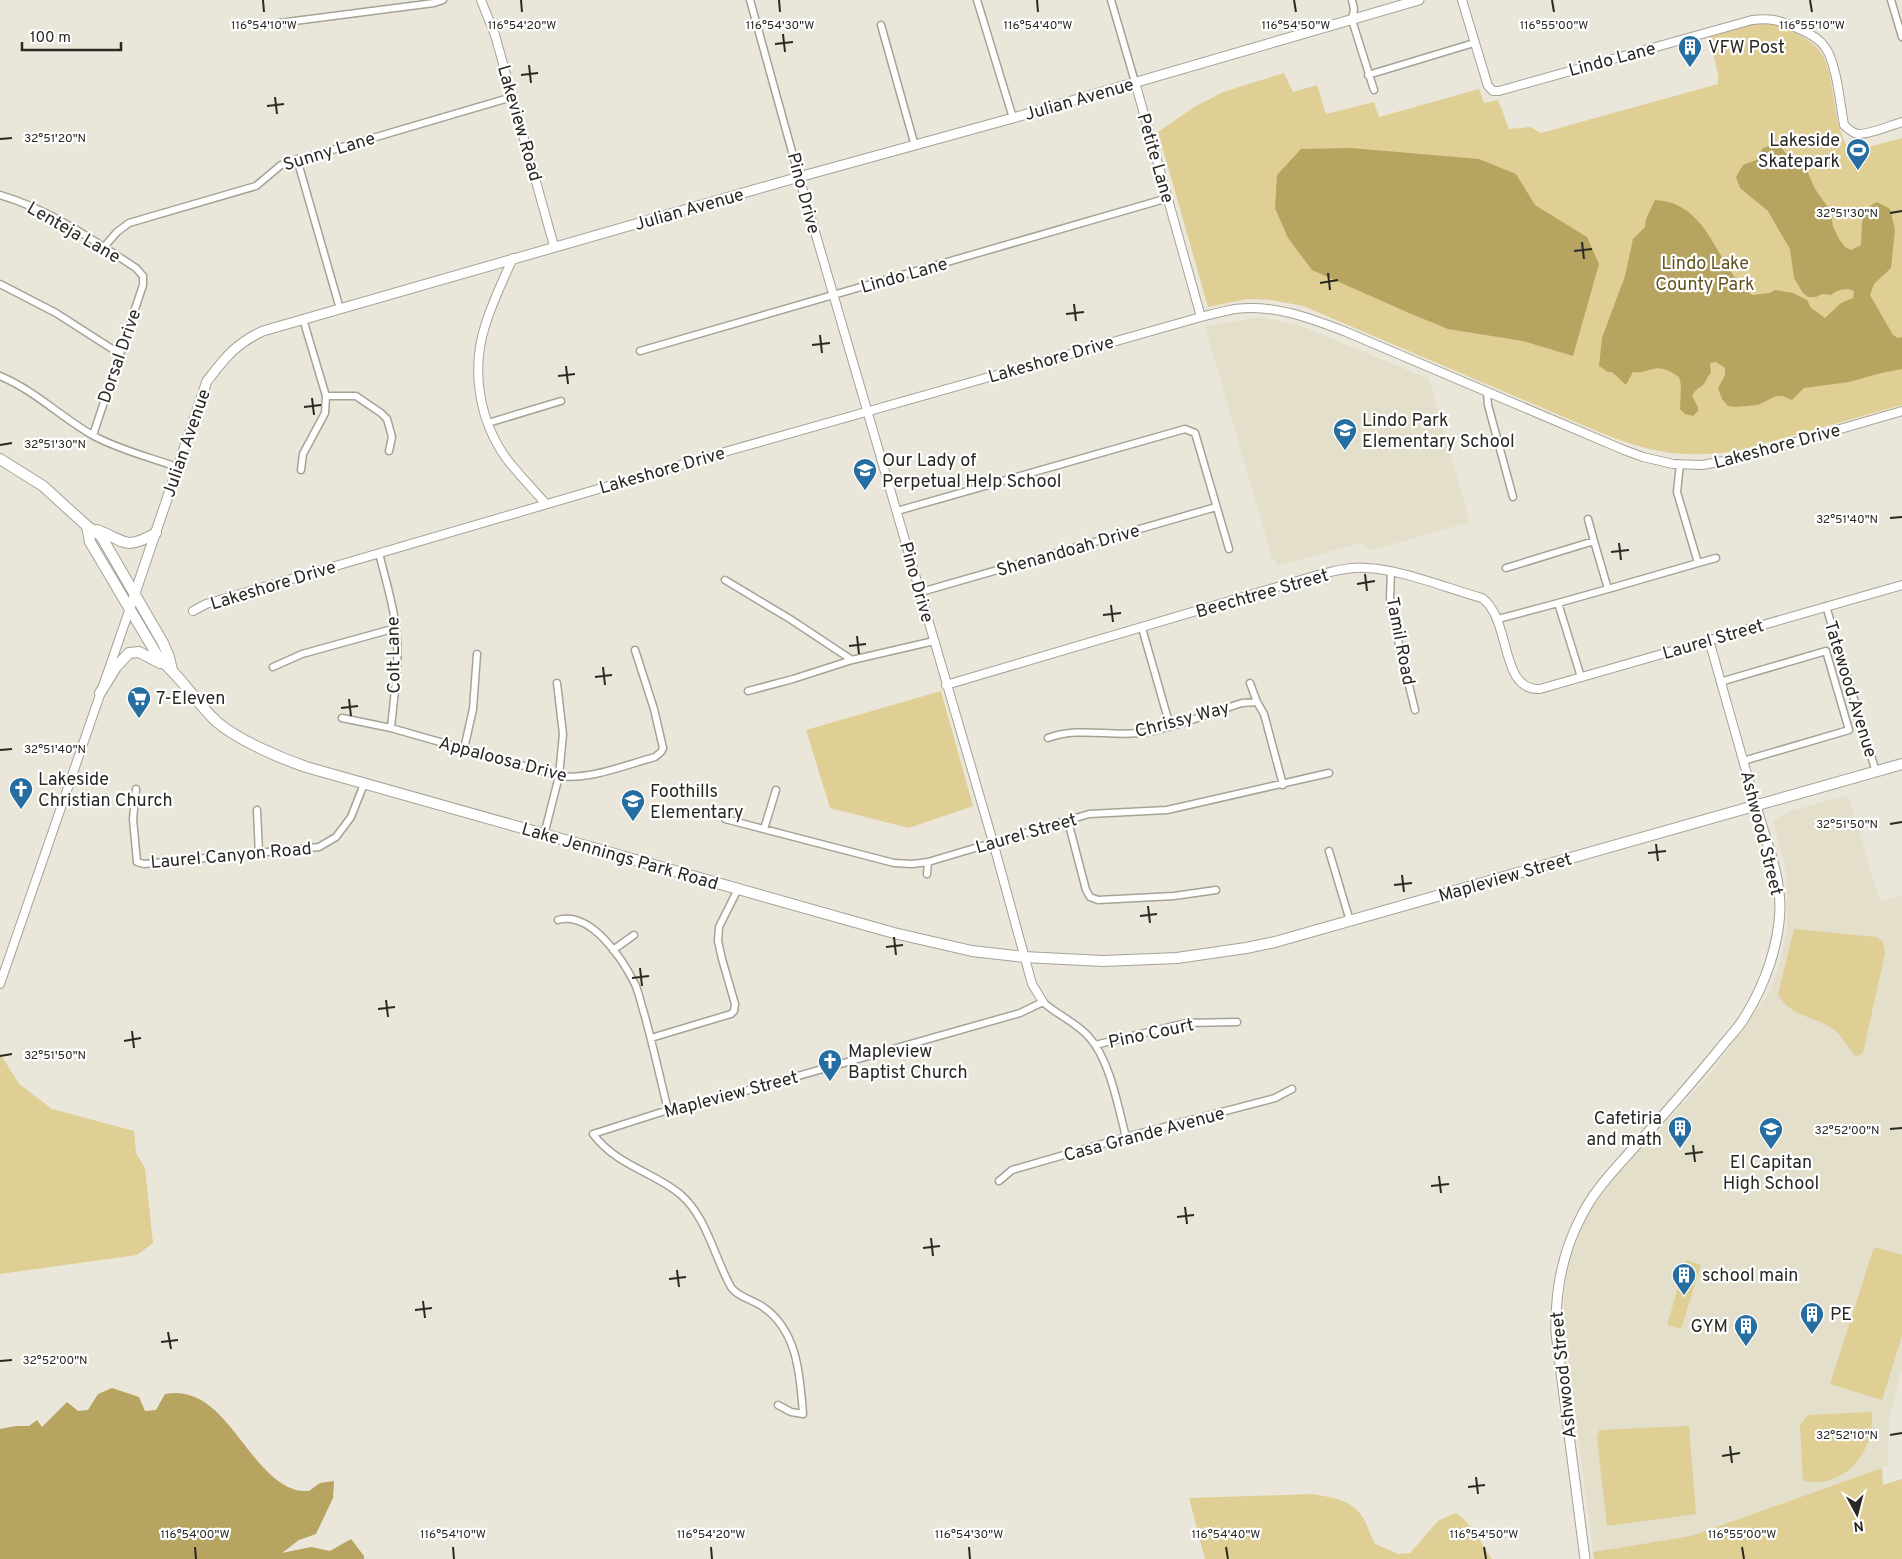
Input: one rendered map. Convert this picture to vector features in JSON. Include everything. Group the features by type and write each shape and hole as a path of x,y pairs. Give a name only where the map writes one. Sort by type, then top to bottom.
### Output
{"main road":[{"name":"Julian Avenue","path":"130,608 202,392 223,359 238,344 256,334 554,246 915,146 1419,0"},
{"name":"Lake Jennings Park Road","path":"0,459 43,486 87,526 101,536 163,643 172,670"},
{"name":"Lake Jennings Park Road","path":"87,526 90,542 160,660 172,670 192,696 223,726 251,743 292,762 894,933 972,951 1024,957 1103,961"},
{"path":"87,526 128,544 141,541 156,533"},
{"path":"100,693 116,667 126,656 133,652 145,654 172,670"},
{"name":"Mapleview Street","path":"1103,961 1177,958 1275,942 1902,764"},
{"name":"Ashwood Street","path":"1585,1559 1556,1334 1555,1308 1560,1271 1579,1220 1604,1182 1700,1073 1746,1017 1755,998 1774,949 1780,908 1775,869 1756,806"}],"street":[{"path":"279,23 434,3 443,0"},
{"name":"Lakeview Road","path":"481,0 493,28 554,246"},
{"name":"Pino Drive","path":"750,0 833,296 921,592 1032,984 1042,1002 1054,1012 1075,1024 1088,1036 1104,1059 1126,1137"},
{"path":"977,0 1013,118"},
{"name":"Petite Lane","path":"1111,0 1201,316"},
{"path":"1352,0 1354,9 1352,20 1374,90"},
{"path":"1368,75 1474,43 1462,0"},
{"path":"1892,0 1902,37"},
{"name":"Lindo Lane","path":"1474,43 1488,86 1493,91 1498,91 1752,20 1779,20 1816,38 1825,46 1831,60 1844,125 1850,131 1858,134 1875,130"},
{"path":"881,25 915,146"},
{"name":"Sunny Lane","path":"104,247 118,232 130,223 256,186 276,167 297,159 512,96"},
{"path":"1875,130 1902,122"},
{"path":"1875,130 1902,128"},
{"path":"297,159 340,309"},
{"name":"Lenteja Lane","path":"0,195 42,210 104,247 139,270 143,276"},
{"name":"Lindo Lane","path":"640,352 1168,198"},
{"path":"513,258 485,324 479,353 480,393 488,423 506,458 546,504"},
{"name":"Dorsal Drive","path":"93,435 143,285 143,276"},
{"path":"0,284 64,317 120,354"},
{"name":"Lakeshore Drive","path":"193,611 206,604 546,504 1201,316 1236,309 1278,310 1303,315 1624,450 1643,457 1680,464 1702,465 1740,458 1902,411"},
{"path":"302,470 302,454 325,413 326,396 304,319"},
{"path":"0,376 93,435 115,446 177,467"},
{"path":"1487,393 1488,405 1512,497"},
{"path":"326,396 356,396 381,413 387,419 392,437 389,451"},
{"path":"488,423 561,401"},
{"path":"897,511 1185,429 1195,433 1228,550"},
{"path":"1680,464 1677,492 1698,563"},
{"name":"Shenandoah Drive","path":"921,592 1216,507"},
{"path":"1588,519 1608,589"},
{"path":"1506,568 1594,541"},
{"name":"Colt Lane","path":"379,553 396,628 397,668 391,728"},
{"path":"1498,619 1716,558"},
{"name":"Beechtree Street","path":"946,685 1343,569 1366,568 1391,571 1482,598 1490,606 1498,619 1515,678 1524,686"},
{"name":"Tamil Road","path":"1391,571 1390,598 1394,624 1415,710"},
{"path":"725,580 790,619 852,660"},
{"name":"Laurel Street","path":"1524,686 1530,690 1540,689 1902,585"},
{"path":"1558,603 1581,678"},
{"name":"Tatewood Avenue","path":"1826,606 1876,772"},
{"path":"0,984 130,608"},
{"path":"273,667 302,654 396,628"},
{"path":"1142,628 1170,726"},
{"path":"748,691 852,660 934,640"},
{"name":"Ashwood Street","path":"1709,640 1756,806"},
{"name":"Appaloosa Drive","path":"342,718 391,728 559,776 574,778 655,757 663,748 654,709 635,650"},
{"path":"1720,682 1826,651 1848,730 1743,761"},
{"path":"464,749 473,709 477,654"},
{"path":"544,835 559,776 563,734 557,683"},
{"path":"1250,683 1264,714 1283,784"},
{"name":"Chrissy Way","path":"1048,738 1060,733 1070,732 1129,734 1146,732 1242,703 1257,702"},
{"name":"Laurel Street","path":"725,819 894,863 912,864 928,862 1089,814 1167,810 1329,773"},
{"name":"Laurel Canyon Road","path":"136,789 133,819 137,862 153,863 319,847 336,837 351,817 364,784"},
{"path":"764,829 776,790"},
{"path":"257,810 259,854"},
{"path":"1068,821 1086,890 1090,898 1098,900 1174,896 1216,890"},
{"path":"1329,851 1350,921"},
{"path":"927,874 928,862"},
{"path":"651,1038 731,1014 734,1011 735,1004 718,941 719,927 738,889"},
{"path":"558,920 566,918 582,922 594,930 613,950 635,985 651,1038 668,1110"},
{"path":"613,950 634,934"},
{"name":"Mapleview Street","path":"778,1405 790,1412 803,1414 797,1357 779,1322 761,1305 732,1289 701,1221 684,1198 674,1190 632,1167 602,1146 593,1134 668,1110 710,1101 1020,1013 1042,1002"},
{"name":"Pino Court","path":"1095,1045 1186,1023 1237,1022"},
{"name":"Casa Grande Avenue","path":"998,1181 1012,1170 1126,1137 1275,1098 1292,1089"}],"shaded area":[{"path":"1778,143 1787,155 1801,157 1815,189 1830,210 1833,226 1845,247 1851,250 1861,245 1864,214 1871,205 1877,202 1890,209 1895,230 1891,268 1874,284 1870,295 1893,335 1898,338 1902,337 1902,369 1849,382 1804,388 1792,400 1776,396 1758,405 1735,407 1728,406 1722,399 1718,388 1725,375 1725,368 1716,362 1710,363 1711,373 1704,384 1692,396 1698,411 1693,416 1685,414 1680,409 1681,385 1679,377 1673,373 1660,368 1633,372 1626,385 1612,372 1608,372 1599,366 1602,338 1625,276 1633,239 1645,227 1646,219 1655,200 1674,204 1689,212 1711,238 1729,269 1752,295 1770,293 1775,290 1793,293 1807,300 1811,308 1825,318 1841,303 1853,298 1854,291 1848,289 1840,290 1831,295 1822,294 1816,297 1808,297 1803,293 1794,278 1790,249 1768,211 1740,188 1736,177 1743,165 1756,160 1763,148"},
{"path":"1351,148 1479,159 1516,174 1535,205 1587,237 1599,264 1573,356 1523,341 1448,329 1312,270 1288,238 1275,208 1277,175 1301,149"},
{"name":"Lindo Park Elementary School","path":"1260,317 1301,326 1429,379 1470,522 1373,550 1360,543 1278,566 1272,558 1205,326"},
{"name":"El Capitan High School","path":"1848,795 1880,901 1902,895 1902,1370 1889,1420 1888,1464 1882,1468 1691,1536 1593,1552 1564,1324 1567,1267 1588,1212 1618,1174 1709,1076 1771,990 1787,928 1787,874 1773,821 1790,811"},
{"path":"112,1388 139,1397 145,1411 156,1410 165,1394 185,1394 203,1401 219,1414 261,1465 276,1479 293,1489 309,1491 320,1483 334,1481 333,1498 316,1534 299,1540 282,1553 311,1547 330,1551 351,1539 364,1556 364,1559 0,1559 0,1429 29,1426 37,1420 42,1427 67,1402 78,1411 88,1410 98,1394"}],"green space":[{"name":"Lindo Lake County Park","path":"1765,22 1780,26 1806,39 1823,56 1831,80 1838,123 1849,152 1902,138 1902,405 1741,450 1704,454 1672,453 1641,447 1606,435 1303,306 1271,300 1247,299 1208,307 1158,132 1194,107 1223,92 1284,73 1293,92 1317,85 1326,114 1374,102 1379,117 1479,89 1484,103 1498,100 1509,129 1530,127 1541,133 1718,84 1718,74 1709,37 1750,24"},
{"path":"941,691 973,806 909,828 830,808 806,730"},
{"path":"1794,929 1876,937 1883,942 1885,953 1863,1053 1856,1057 1833,1029 1796,1012 1783,1002 1778,994"},
{"path":"0,1053 19,1084 52,1109 134,1131 136,1153 145,1168 153,1243 137,1255 0,1274"},
{"path":"1874,1247 1902,1255 1902,1336 1882,1400 1830,1384"},
{"path":"1686,1260 1701,1265 1681,1329 1667,1325"},
{"path":"1872,1412 1872,1423 1867,1445 1855,1464 1837,1477 1826,1481 1803,1481 1800,1425 1808,1415"},
{"path":"1689,1426 1696,1514 1607,1526 1597,1438 1599,1430"},
{"path":"1882,1468 1883,1485 1902,1479 1902,1559 1594,1559 1593,1552 1691,1536"},
{"path":"1313,1494 1344,1501 1356,1509 1366,1523 1375,1544 1398,1554 1410,1553 1438,1521 1455,1513 1470,1526 1492,1559 1205,1559 1189,1498"}],"place":[{"name":"VFW Post","path":"1690,68"},
{"name":"Lakeside Skatepark","path":"1858,171"},
{"name":"Lindo Park Elementary School","path":"1345,451"},
{"name":"Our Lady of Perpetual Help School","path":"865,491"},
{"name":"7-Eleven","path":"139,719"},
{"name":"Lakeside Christian Church","path":"21,810"},
{"name":"Foothills Elementary","path":"633,822"},
{"name":"Mapleview Baptist Church","path":"830,1082"},
{"name":"Cafetiria and math","path":"1680,1149"},
{"name":"El Capitan High School","path":"1771,1150"},
{"name":"school main","path":"1684,1296"},
{"name":"PE","path":"1812,1335"},
{"name":"GYM","path":"1746,1347"}]}
